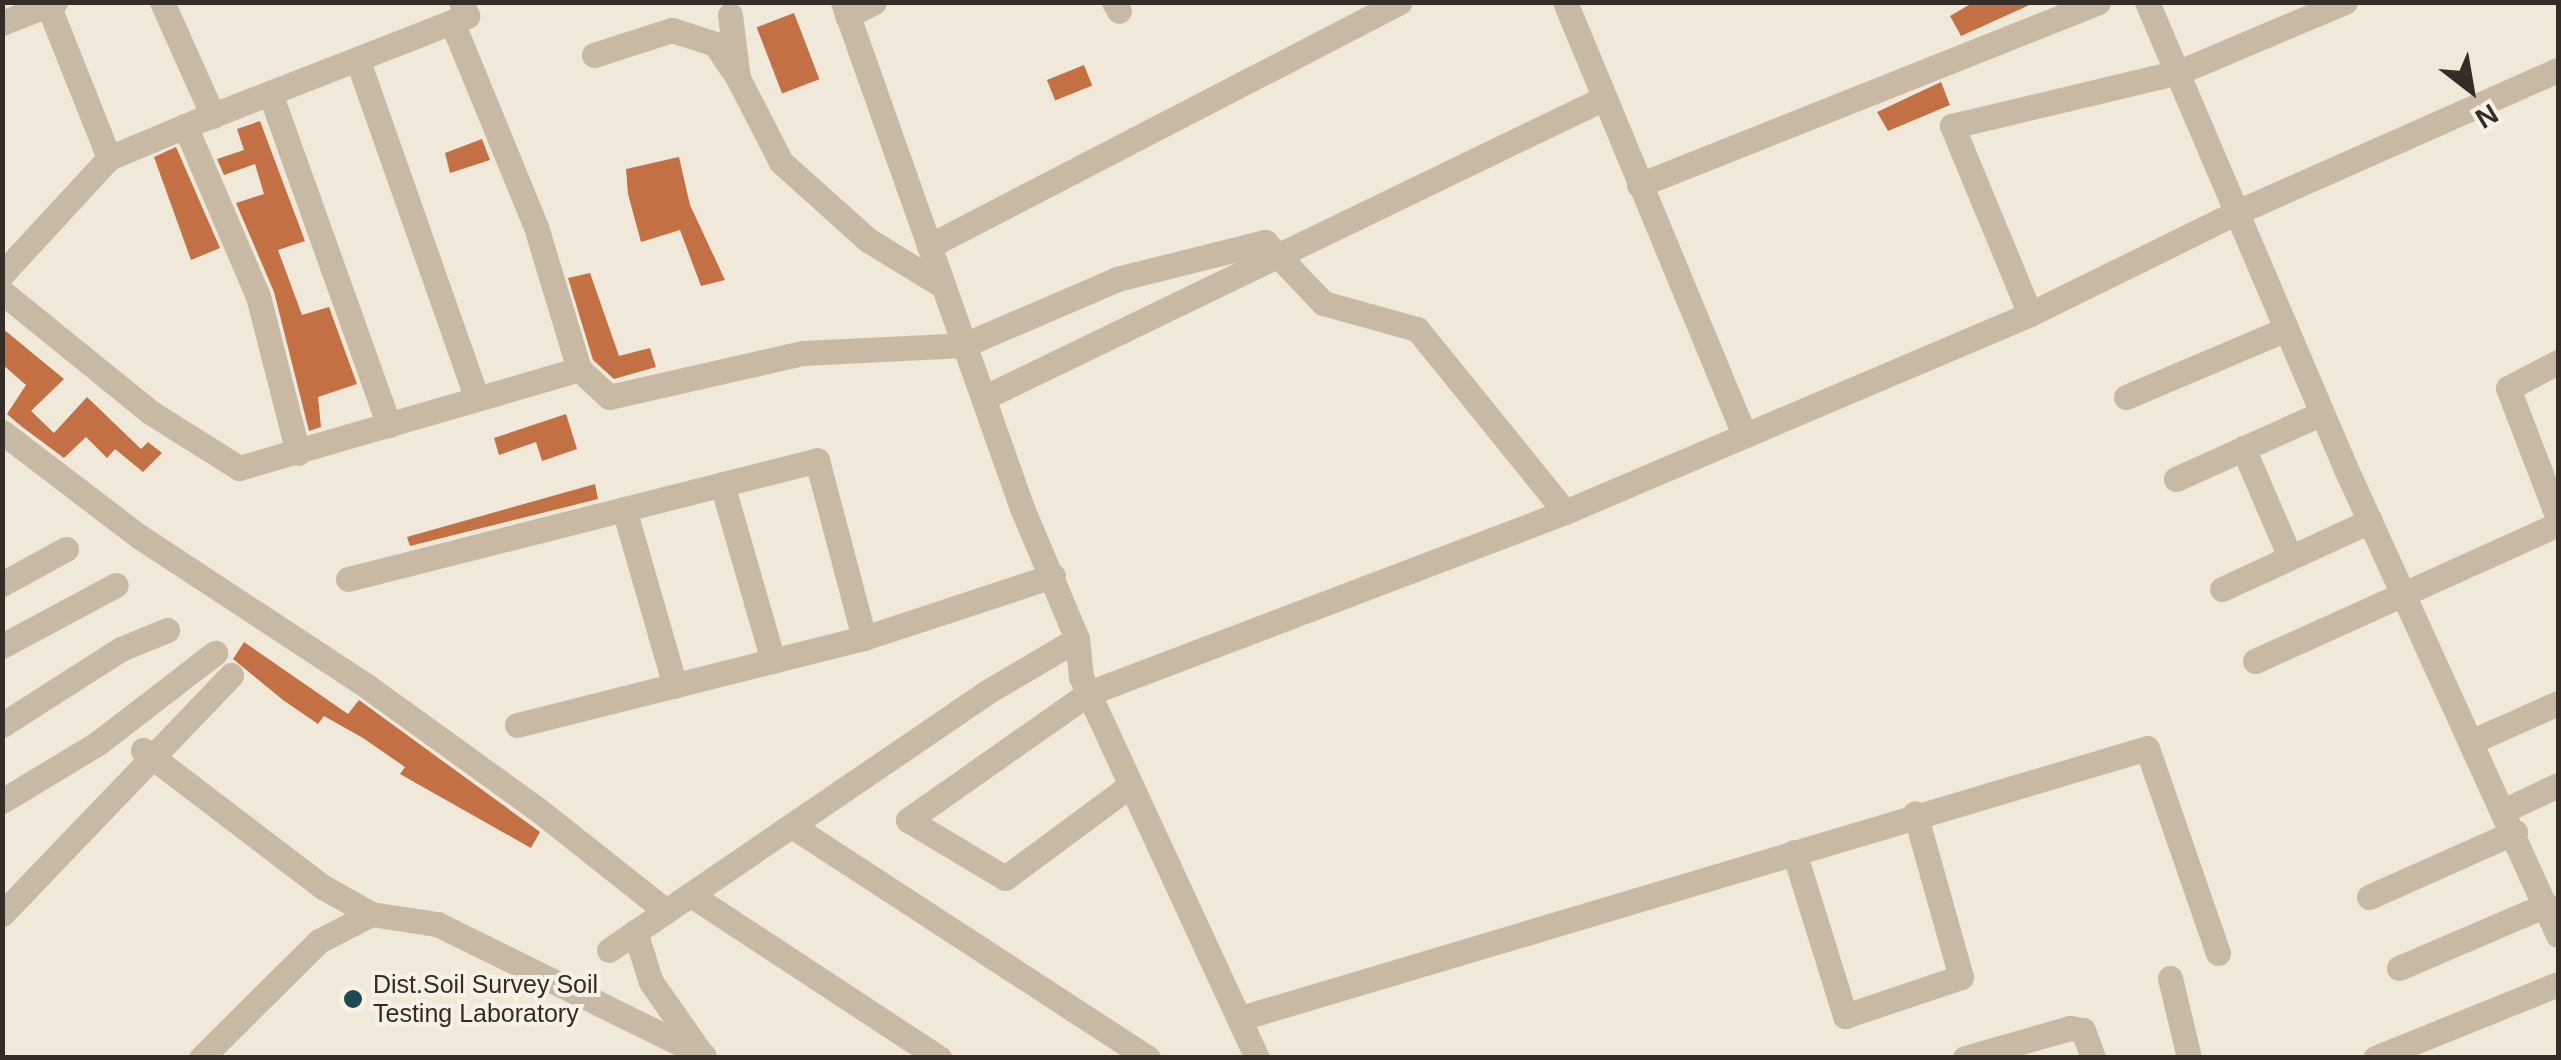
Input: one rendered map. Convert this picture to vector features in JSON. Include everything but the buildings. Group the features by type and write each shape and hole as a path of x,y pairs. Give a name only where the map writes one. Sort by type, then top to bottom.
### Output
{"street":[{"path":"162,2 214,116"},
{"path":"874,2 845,9 964,346 1077,639 1089,693 1128,787 1241,1018 1248,1055"},
{"path":"930,246 1400,2"},
{"path":"1565,2 1744,434"},
{"path":"1640,185 2098,2"},
{"path":"2147,2 2370,520 2548,893 2558,935"},
{"path":"2030,314 1952,126 2179,72 2345,2"},
{"path":"2,23 52,4 109,158"},
{"path":"2,274 109,158 358,60 457,12 536,227 556,310 579,369 609,398 803,353 964,346 1116,279 1265,242 1323,302 1418,329 1564,512"},
{"path":"730,14 738,78"},
{"path":"594,55 672,30 715,44 738,78 781,162 868,240 943,286"},
{"path":"358,60 476,396"},
{"path":"1128,787 1006,878 908,820 1089,693 1564,512 2030,314 2235,213 2558,70"},
{"path":"270,93 390,425"},
{"path":"983,398 1280,258 1604,98"},
{"path":"185,126 258,296 298,453"},
{"path":"2,292 150,412 239,468 579,369"},
{"path":"2126,397 2286,329"},
{"path":"2255,661 2558,521 2508,388 2558,362"},
{"path":"2176,479 2322,413"},
{"path":"2,432 108,515 536,808 666,911"},
{"path":"2242,448 2290,558"},
{"path":"348,579 817,460 864,638"},
{"path":"722,484 773,661"},
{"path":"624,509 675,686"},
{"path":"2222,588 2370,520"},
{"path":"2,584 66,549"},
{"path":"517,725 864,638 1053,576"},
{"path":"2,646 116,585"},
{"path":"2,725 120,648 167,630"},
{"path":"609,950 1077,639"},
{"path":"2,801 98,743 215,653"},
{"path":"2,914 148,754 231,675"},
{"path":"2475,740 2558,703"},
{"path":"1241,1018 1916,813 2147,748 2218,953"},
{"path":"148,754 323,888 370,914 437,924 704,1056"},
{"path":"2369,897 2511,821 2558,785"},
{"path":"1794,852 1845,1016 1961,977 1916,813"},
{"path":"792,826 1148,1058"},
{"path":"2399,968 2548,893"},
{"path":"691,894 939,1058"},
{"path":"201,1058 319,941 370,914"},
{"path":"635,932 651,982 704,1056"},
{"path":"2170,978 2188,1058"},
{"path":"2374,1058 2558,984"},
{"path":"1964,1058 2070,1028 2083,1030 2092,1058"}],"place":[{"name":"Dist.Soil Survey Soil Testing Laboratory","path":"353,999"}]}
